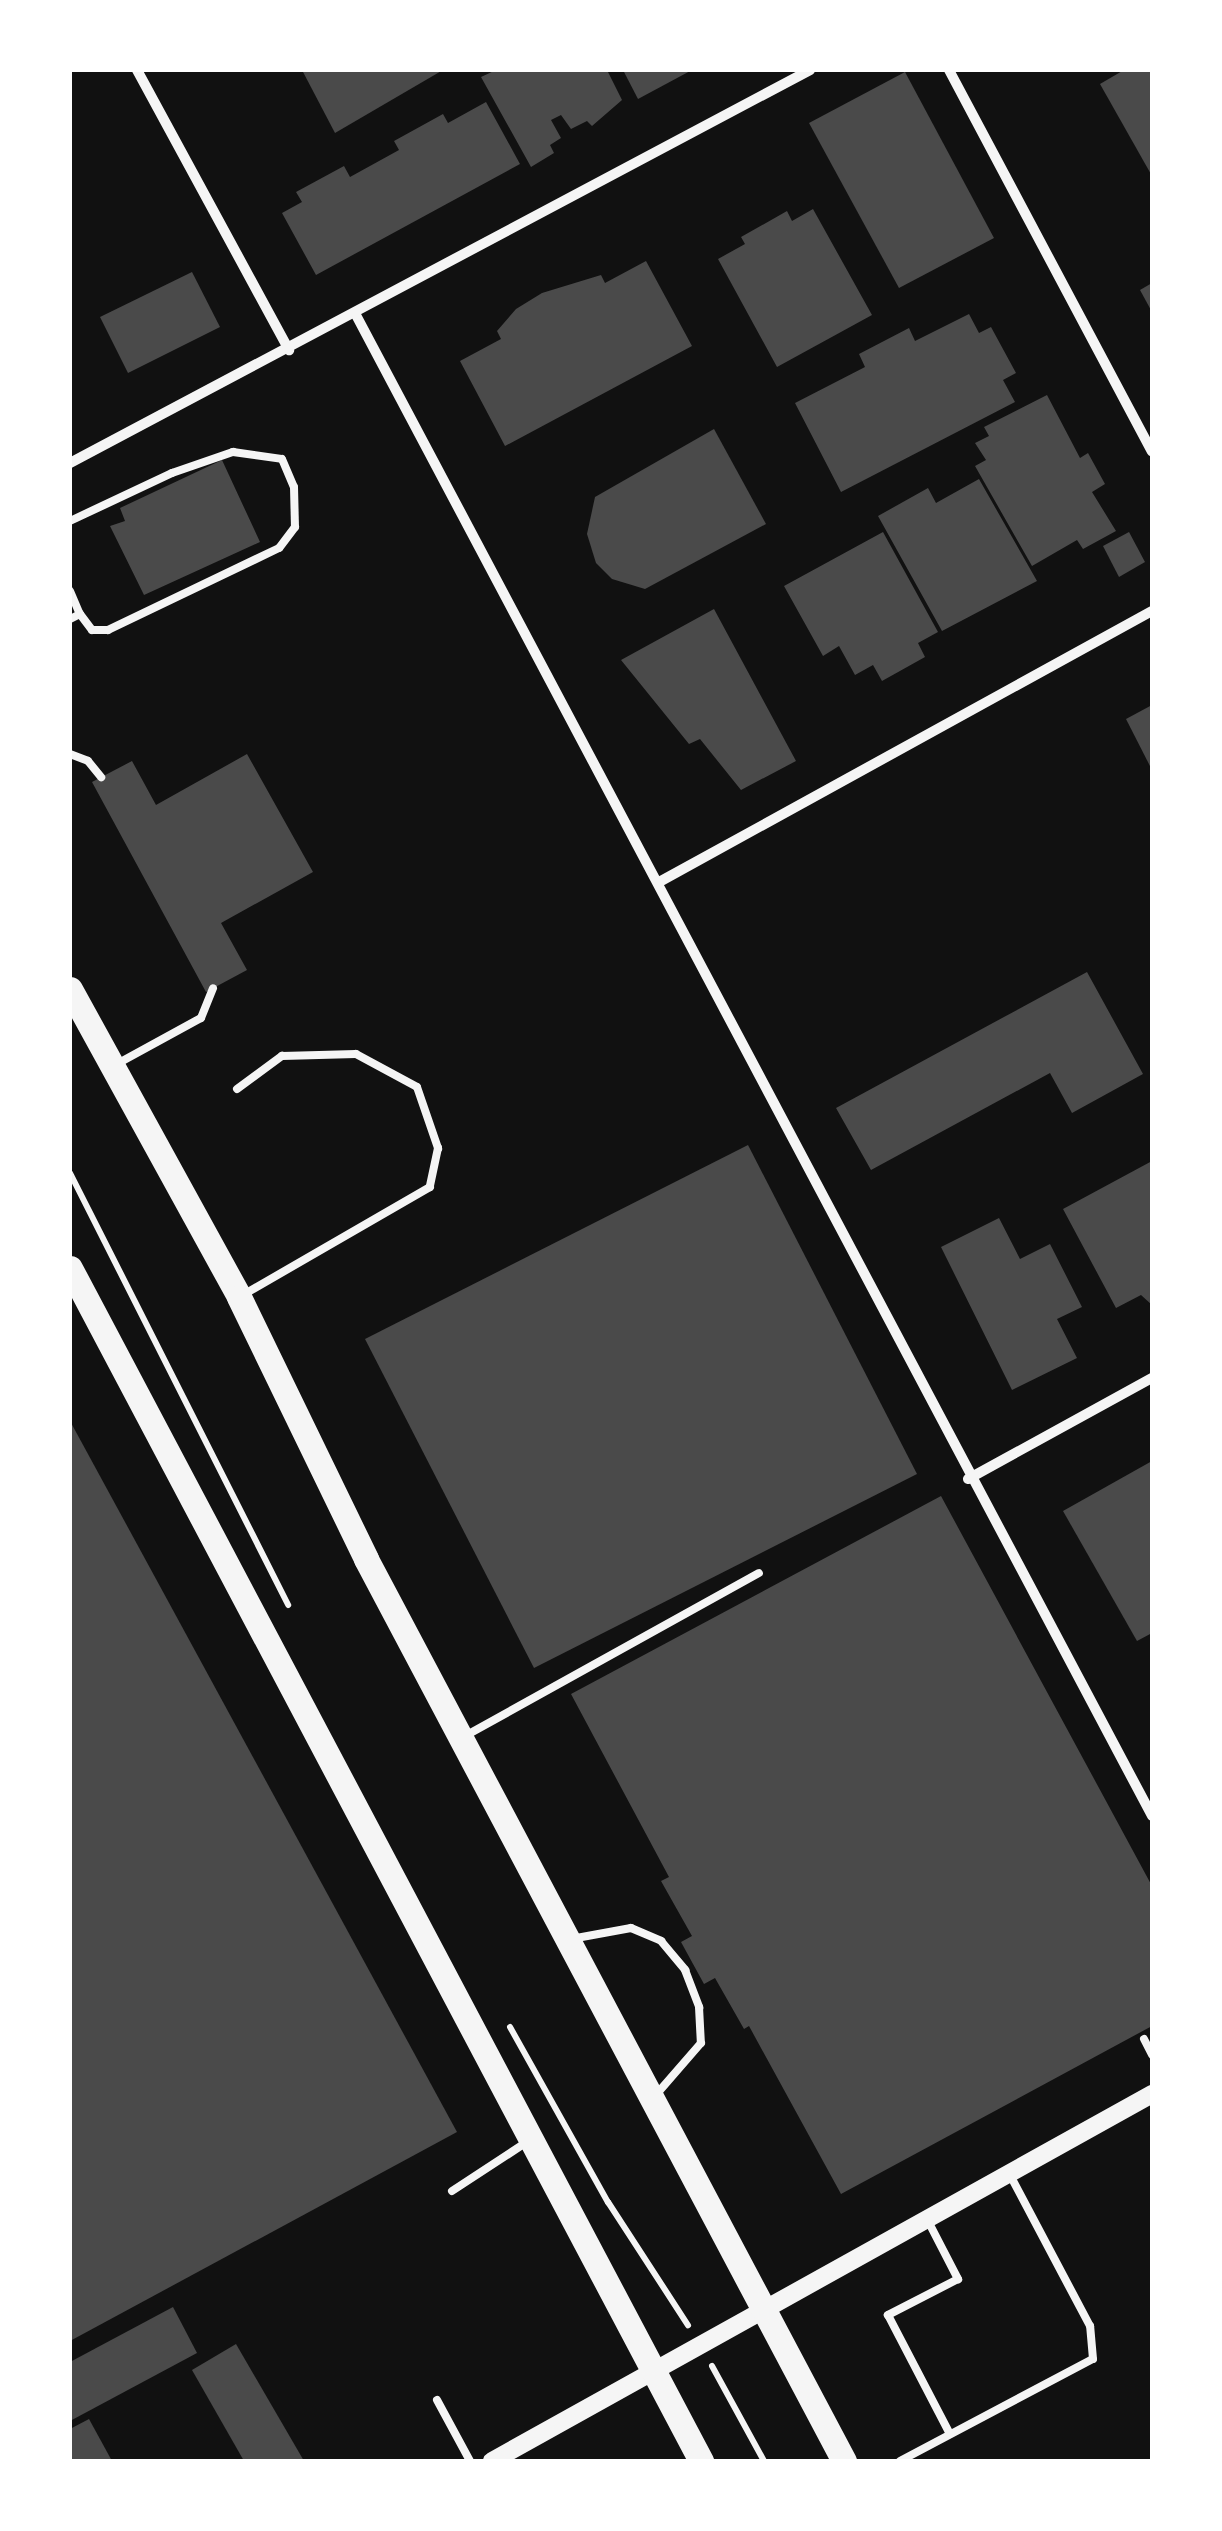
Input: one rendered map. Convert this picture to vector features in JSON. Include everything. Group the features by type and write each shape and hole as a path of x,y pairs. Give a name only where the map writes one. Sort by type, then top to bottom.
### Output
{"main road":[{"path":"70,989 238,1297 460,1739 844,2461"},
{"path":"70,1268 701,2461"}],"street":[{"path":"138,70 288,350"},
{"path":"70,462 356,315 810,70"},
{"path":"949,70 1152,451"},
{"path":"356,315 661,881 968,1478 1152,1816"},
{"path":"661,881 1152,611"},
{"path":"968,1478 1152,1378"},
{"path":"492,2461 652,2367 701,2345 1152,2094"}],"lane":[{"path":"70,521 172,472 233,452 282,459 294,487 295,527 278,548 108,630 92,630 70,591"},
{"path":"70,619 80,614"},
{"path":"70,754 88,761 101,778"},
{"path":"110,1067 201,1018 213,988"},
{"path":"238,1088 282,1056 356,1054 417,1087 438,1148 430,1187 238,1297"},
{"path":"460,1739 759,1574"},
{"path":"567,1940 631,1928 661,1940 685,1970 700,2007 701,2043 652,2099"},
{"path":"1144,2038 1152,2055"},
{"path":"452,2191 531,2139"},
{"path":"900,2461 1093,2359 1090,2326 1009,2172"},
{"path":"926,2218 958,2280 888,2315 950,2434"},
{"path":"437,2400 470,2461"}],"path":[{"path":"70,1173 296,1622"},
{"path":"502,2016 608,2202 701,2345 764,2461"}],"building":[{"path":"302,70 443,70 335,133"},
{"path":"496,70 607,70 622,100 592,126 587,121 571,129 561,115 551,120 561,138 550,145 554,153 531,167 481,77"},
{"path":"623,70 692,70 638,99"},
{"path":"1124,70 1152,70 1152,176 1100,84"},
{"path":"905,72 994,238 899,288 809,123"},
{"path":"486,102 520,164 316,275 282,213 302,202 296,192 344,166 350,177 399,150 394,141 443,114 448,123"},
{"path":"813,209 872,315 777,367 718,259 745,244 741,237 787,211 792,221"},
{"path":"646,261 692,346 505,446 460,361 501,339 497,331 516,309 542,293 601,275 605,283"},
{"path":"192,272 220,327 128,373 100,317"},
{"path":"1152,283 1152,312 1140,290"},
{"path":"969,314 979,333 991,327 1016,373 1003,380 1015,402 841,492 795,403 865,367 859,354 909,328 915,341"},
{"path":"1047,395 1080,458 1088,453 1105,484 1092,492 1116,531 1083,549 1077,540 1032,566 975,466 986,460 975,443 989,436 984,427"},
{"path":"714,429 766,524 645,589 612,579 596,563 587,534 595,497"},
{"path":"222,460 260,542 144,595 110,526 125,521 120,508"},
{"path":"979,479 1037,581 942,631 878,516 928,488 936,503"},
{"path":"883,532 938,632 918,643 925,657 882,681 873,665 855,675 839,646 823,656 784,586"},
{"path":"1129,532 1145,562 1119,577 1103,546"},
{"path":"714,609 796,761 741,790 700,739 689,744 621,660"},
{"path":"1152,705 1152,770 1126,719"},
{"path":"247,754 313,872 221,923 247,970 206,992 92,782 132,761 156,805"},
{"path":"1087,972 1143,1074 1072,1113 1050,1073 871,1170 836,1108"},
{"path":"748,1145 917,1474 534,1668 365,1339"},
{"path":"1152,1161 1152,1305 1141,1295 1116,1308 1063,1209"},
{"path":"999,1218 1020,1259 1050,1244 1082,1307 1057,1319 1077,1358 1012,1390 941,1247"},
{"path":"70,1421 457,2132 70,2341"},
{"path":"1152,1461 1152,1633 1137,1641 1063,1511"},
{"path":"941,1496 1152,1886 1152,2026 841,2194 749,2026 744,2029 715,1978 704,1984 681,1942 692,1936 661,1881 669,1877 571,1694"},
{"path":"173,2307 197,2353 70,2421 70,2362"},
{"path":"236,2344 304,2461 244,2461 192,2370"},
{"path":"89,2419 112,2461 70,2461 70,2429"}]}
